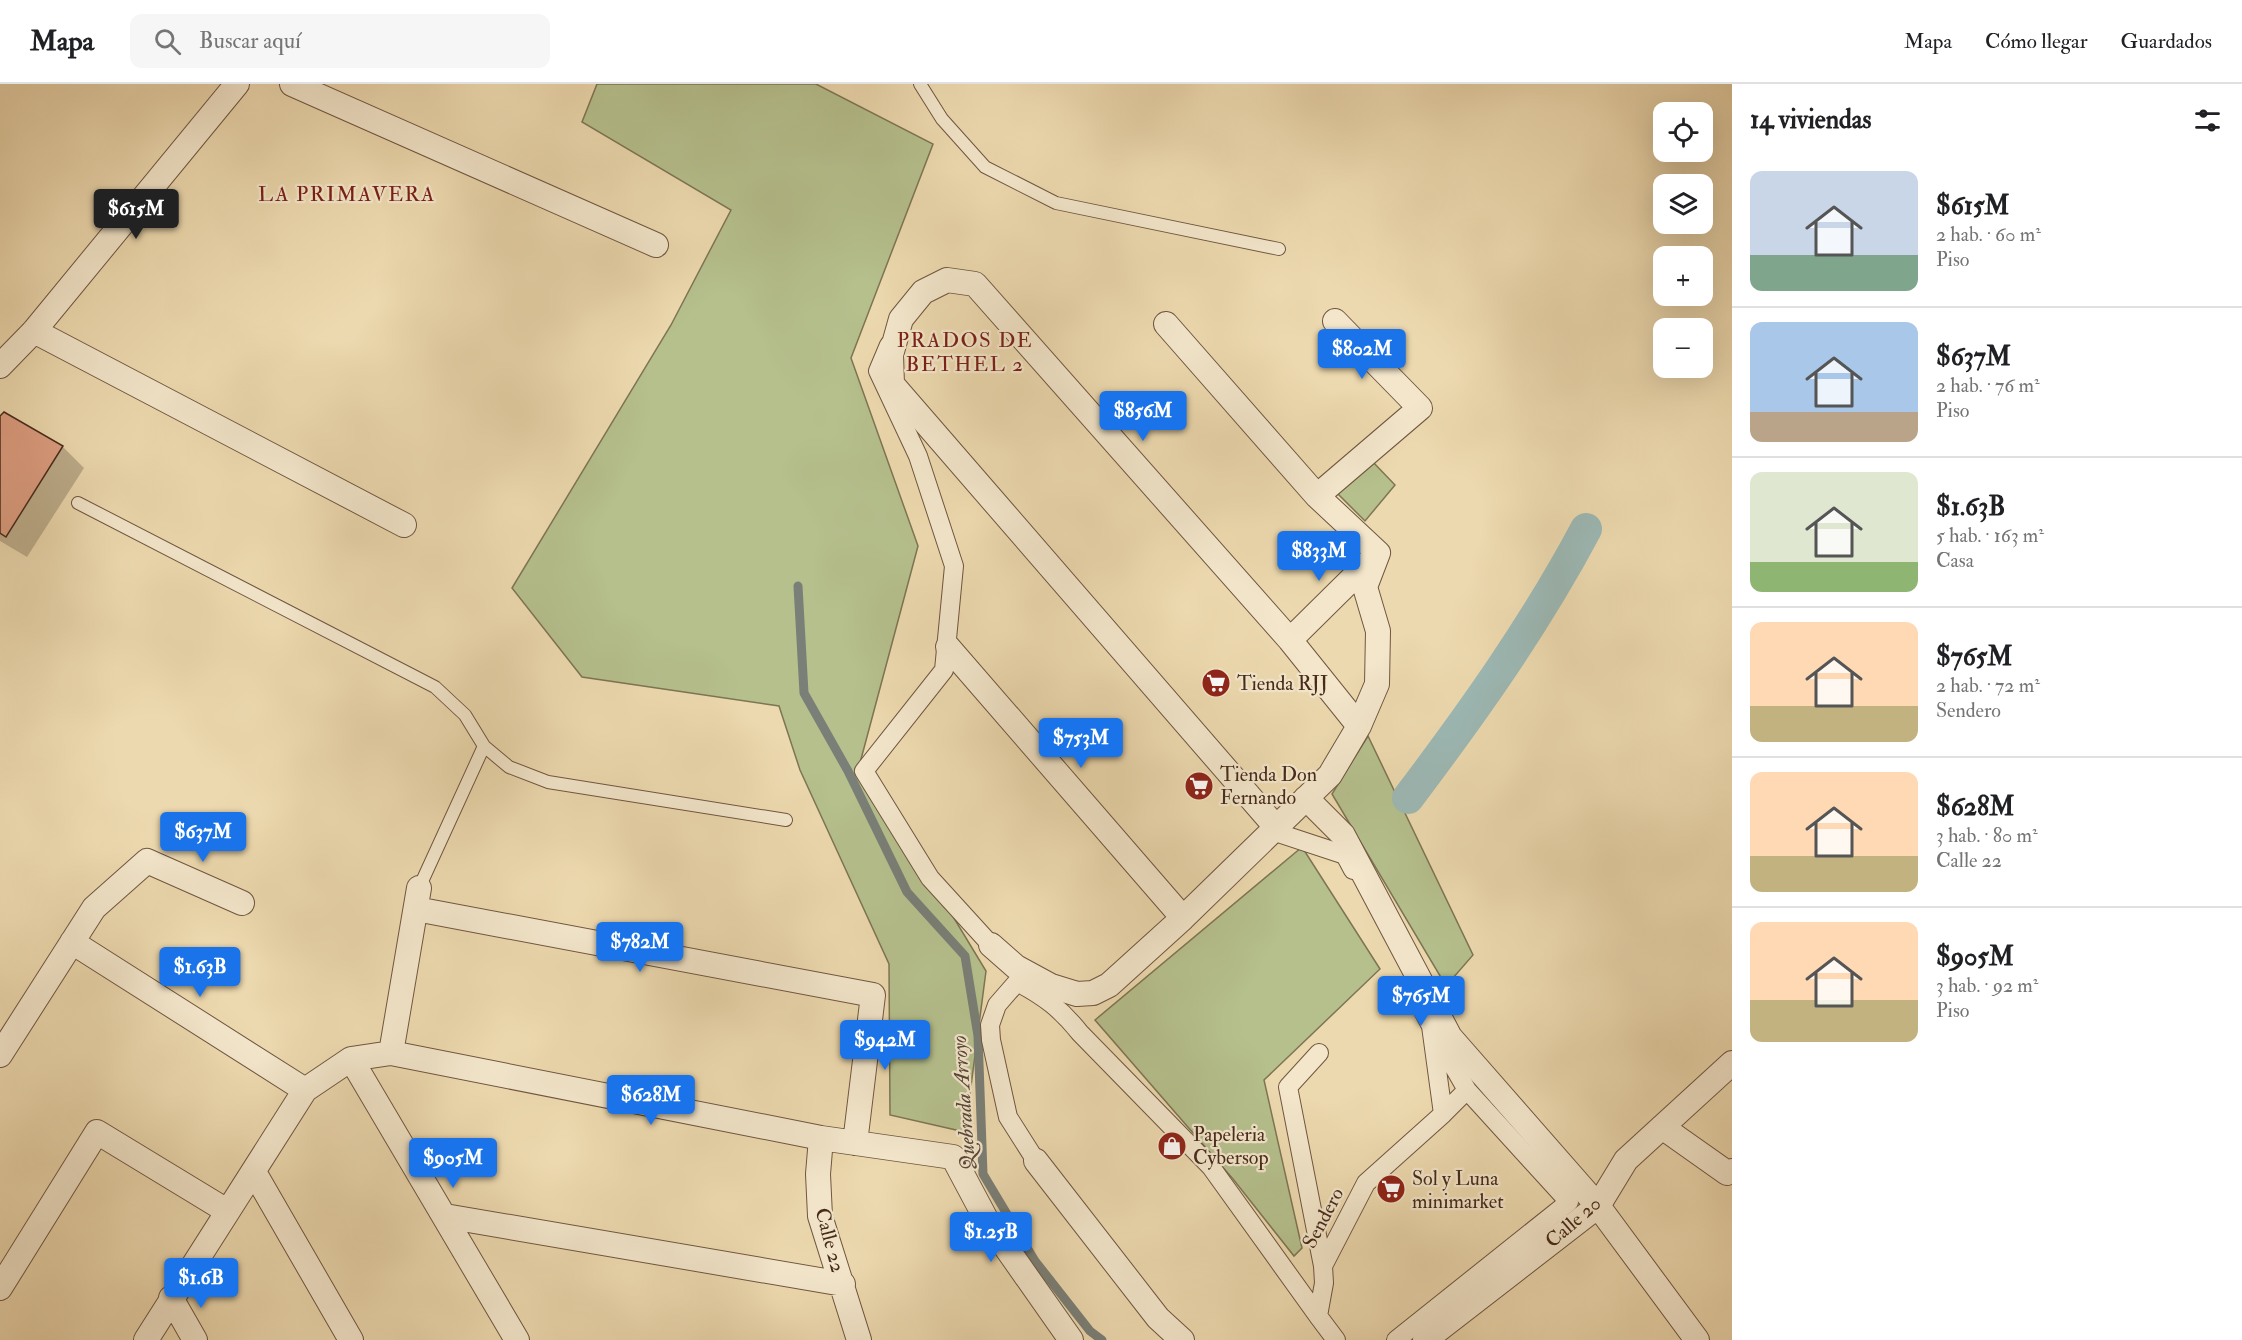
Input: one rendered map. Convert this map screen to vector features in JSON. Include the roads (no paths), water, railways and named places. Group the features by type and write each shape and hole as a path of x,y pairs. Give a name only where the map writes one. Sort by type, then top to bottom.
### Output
{"street":[{"path":"0,366 34,331 237,84"},
{"path":"292,84 656,245"},
{"path":"1359,726 1290,640 975,284 947,280 923,292 901,319 878,371 918,456 954,566 944,670 864,771 930,878 1021,977 1077,994 1093,993 1109,985 1183,918 1330,775 1359,726 1377,684 1378,631 1365,587 1378,553"},
{"path":"901,319 891,355 892,384 1274,828 1345,855 1431,1026 1467,1090 1569,1203 1396,1340"},
{"path":"1317,496 1420,408 1335,321"},
{"path":"1166,324 1317,496 1378,553"},
{"path":"34,331 404,525"},
{"path":"1290,640 1378,553"},
{"path":"948,647 1183,918"},
{"path":"1306,798 1343,836 1450,1037 1598,1206 1697,1340"},
{"path":"0,1055 94,908 147,861 242,903"},
{"path":"391,1053 417,898 873,995 855,1143"},
{"path":"72,942 305,1090"},
{"path":"1021,977 997,1005 990,1025 991,1040 1008,1117 1036,1161 1158,1318 1182,1340"},
{"name":"Sendero","path":"1021,977 1063,1011 1080,1033 1211,1167 1318,1316"},
{"path":"1431,1026 1443,1114"},
{"path":"146,1340 305,1090 351,1059 391,1053 821,1138 953,1157 986,1219 1071,1340"},
{"path":"1319,1053 1288,1087 1323,1266"},
{"path":"351,1059 517,1340"},
{"name":"Calle 20","path":"1425,1340 1598,1206 1626,1160 1732,1064"},
{"name":"Sendero","path":"1318,1316 1324,1283 1323,1266 1366,1183 1467,1090"},
{"path":"1662,1127 1730,1172"},
{"path":"0,1288 98,1131 227,1211"},
{"name":"Calle 22","path":"821,1138 818,1174 820,1216 843,1284 858,1340"},
{"path":"254,1172 351,1340"},
{"path":"445,1216 843,1284"},
{"path":"171,1299 195,1340"},
{"path":"1318,1316 1336,1340"}],"lane":[{"path":"920,84 942,119 985,167 1056,203 1279,249"},
{"path":"78,503 435,687 465,715 484,746 509,767 548,782 786,820"},
{"path":"417,898 484,746"}],"waterway":[{"path":"1408,798 1524,634 1586,529"},
{"name":"Quebrada Arroyo","path":"798,586 804,693 848,771 907,892 965,956 978,1036 983,1174 1035,1261 1090,1331 1102,1340"}],"place":[{"name":"Tienda RJJ","path":"1216,683"},
{"name":"Tienda Don Fernando","path":"1199,786"},
{"name":"Papeleria Cybersop","path":"1172,1146"},
{"name":"Sol y Luna minimarket","path":"1391,1189"}],"district":[{"name":"LA PRIMAVERA","path":"347,194"},
{"name":"PRADOS DE BETHEL 2","path":"965,352"}]}
